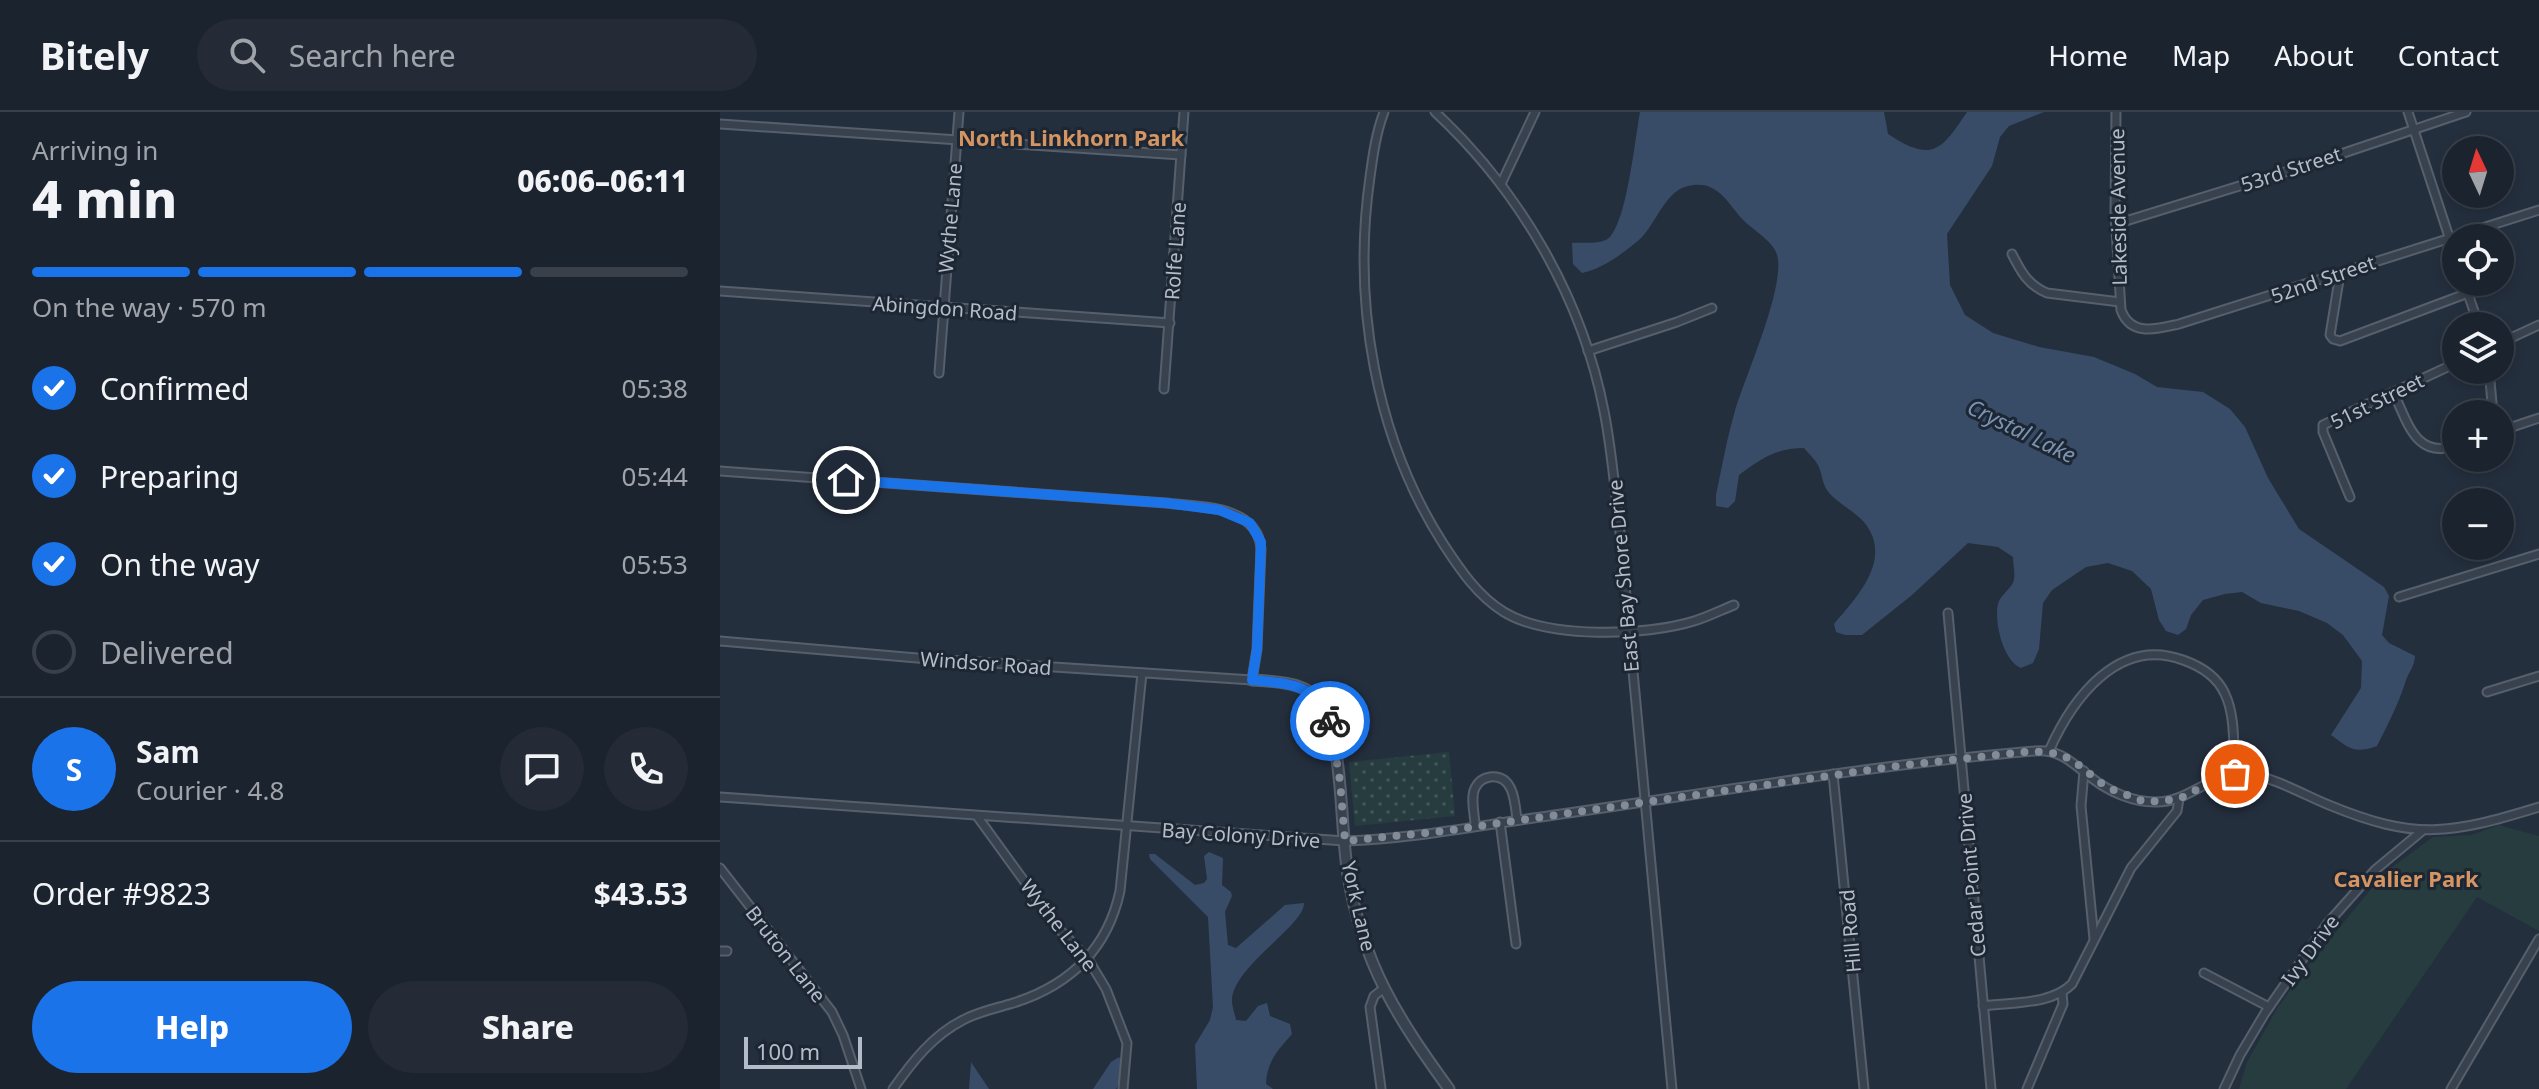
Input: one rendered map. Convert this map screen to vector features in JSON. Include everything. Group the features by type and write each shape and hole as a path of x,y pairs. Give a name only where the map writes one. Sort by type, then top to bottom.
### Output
{"street":[{"name":"Wythe Lane","path":"939,373 959,112"},
{"name":"Rolfe Lane","path":"1164,389 1184,112"},
{"path":"1384,112 1376,137 1367,202 1363,265 1372,356 1389,423 1420,501 1438,536 1468,580 1485,598 1506,613 1523,622 1556,631 1652,629 1694,621 1734,605"},
{"name":"East Bay Shore Drive","path":"1435,112 1473,149 1501,184 1546,253 1579,321 1604,410 1612,460 1672,1089"},
{"path":"1501,184 1535,112"},
{"name":"Lakeside Avenue","path":"2116,112 2120,302"},
{"path":"2408,112 2445,224"},
{"name":"53rd Street","path":"2116,224 2466,112"},
{"path":"720,124 1181,155"},
{"name":"52nd Street","path":"2492,224 2539,210"},
{"name":"52nd Street","path":"2120,302 2123,316 2131,325 2143,330 2161,328 2442,239"},
{"path":"2012,254 2025,278 2047,293 2120,302"},
{"path":"2340,274 2330,335 2340,341 2460,296"},
{"name":"Abingdon Road","path":"720,291 1170,323"},
{"path":"1588,351 1712,308"},
{"path":"2514,337 2539,325"},
{"name":"51st Street","path":"2350,497 2323,432 2323,425 2442,369"},
{"path":"2393,392 2416,437 2423,445 2442,449"},
{"path":"2514,426 2539,418"},
{"path":"720,471 1155,502 1231,513 1250,523 1259,534 1261,549 1252,680"},
{"path":"2399,597 2539,554"},
{"name":"Cedar Point Drive","path":"1948,613 1991,1089"},
{"name":"Windsor Road","path":"720,641 860,654 1252,680"},
{"path":"2235,774 2232,725 2226,694 2204,670 2167,655 2143,655 2118,662 2091,687 2063,723 2049,751 2069,758 2106,787 2130,798 2155,802 2179,799 2221,777 2235,774 2264,778 2386,826 2422,831 2463,828 2539,807"},
{"path":"893,1089 917,1056 950,1027 982,1011 1041,993 1076,971 1101,941 1117,906 1142,673"},
{"path":"2487,692 2539,676"},
{"name":"York Lane","path":"1252,680 1299,686 1316,696 1326,710 1337,758 1354,904 1370,958 1395,1010 1449,1089"},
{"name":"Bay Colony Drive","path":"720,797 1345,841 1475,826 1833,774 2049,751"},
{"path":"2084,771 2081,806 2095,941"},
{"name":"Hill Road","path":"1833,774 1864,1089"},
{"path":"1475,826 1475,788 1489,777 1501,779 1510,786 1517,820"},
{"path":"1983,1006 2049,998 2062,993 2077,977 2131,868 2177,811 2179,799"},
{"name":"Wythe Lane","path":"977,816 1059,929 1088,959 1106,989 1125,1033 1127,1052 1123,1089"},
{"path":"1500,822 1516,944"},
{"name":"Ivy Drive","path":"2224,1089 2269,1007 2327,924 2375,870 2422,831"},
{"name":"Bruton Lane","path":"720,868 836,1020 861,1089"},
{"path":"2451,1089 2539,939"},
{"path":"2204,973 2269,1007"},
{"path":"1381,1088 1370,1007 1374,996 1383,989"},
{"path":"2027,1089 2063,1004 2062,993"}],"green space":[{"path":"1449,752 1455,816 1355,826 1349,762"},
{"path":"2499,825 2539,836 2539,931 2477,897 2346,1089 2239,1089 2247,1062 2278,1007 2384,873 2433,837 2471,835"}],"water":[{"name":"Crystal Lake","path":"1640,112 1884,112 1888,134 1925,150 1942,144 1967,112 2044,112 2009,126 2000,137 1992,166 1947,234 1950,285 1965,315 1993,333 2039,347 2094,357 2157,387 2203,392 2230,409 2245,427 2268,478 2299,529 2384,587 2389,596 2382,635 2389,643 2415,656 2397,705 2377,746 2352,749 2331,735 2361,688 2362,661 2343,635 2327,623 2299,611 2261,603 2242,592 2203,600 2191,615 2186,629 2178,635 2166,631 2159,620 2151,589 2132,571 2108,563 2086,567 2052,590 2043,603 2039,649 2033,663 2021,668 2009,658 1999,630 1998,604 2013,583 2014,574 2013,557 1998,547 1968,543 1912,595 1862,635 1836,632 1834,624 1869,577 1875,550 1864,522 1828,492 1818,464 1804,448 1777,452 1754,464 1739,475 1735,501 1728,508 1716,506 1732,421 1764,330 1776,284 1778,266 1773,247 1717,191 1697,185 1673,194 1646,233 1612,260 1582,273 1573,264 1572,243 1605,240 1615,229 1625,198"},
{"path":"1209,852 1223,858 1222,885 1232,896 1225,912 1228,945 1236,948 1285,905 1304,903 1293,923 1243,975 1232,1001 1236,1020 1246,1021 1258,1006 1267,1003 1270,1016 1290,1024 1292,1034 1269,1069 1266,1084 1273,1089 1197,1089 1195,1045 1210,1020 1213,1007 1208,917 1150,859 1149,854 1155,854 1195,885 1207,879 1204,856"},
{"path":"1119,1057 1123,1062 1122,1078 1116,1089 1093,1089 1111,1062"},
{"path":"971,1062 989,1089 969,1089"}],"way so far":[{"path":"1330,721 1343,804 1345,841 1445,831 1833,774 2033,751 2060,754 2116,793 2145,802 2179,799 2211,781 2235,774"}],"district":[{"name":"North Linkhorn Park","path":"1071,137"},
{"name":"Cavalier Park","path":"2406,878"}],"route":[{"path":"846,480 1166,503 1219,510 1240,517 1254,526 1261,542 1257,649 1252,680 1292,684 1308,690 1321,702 1330,721"}]}
